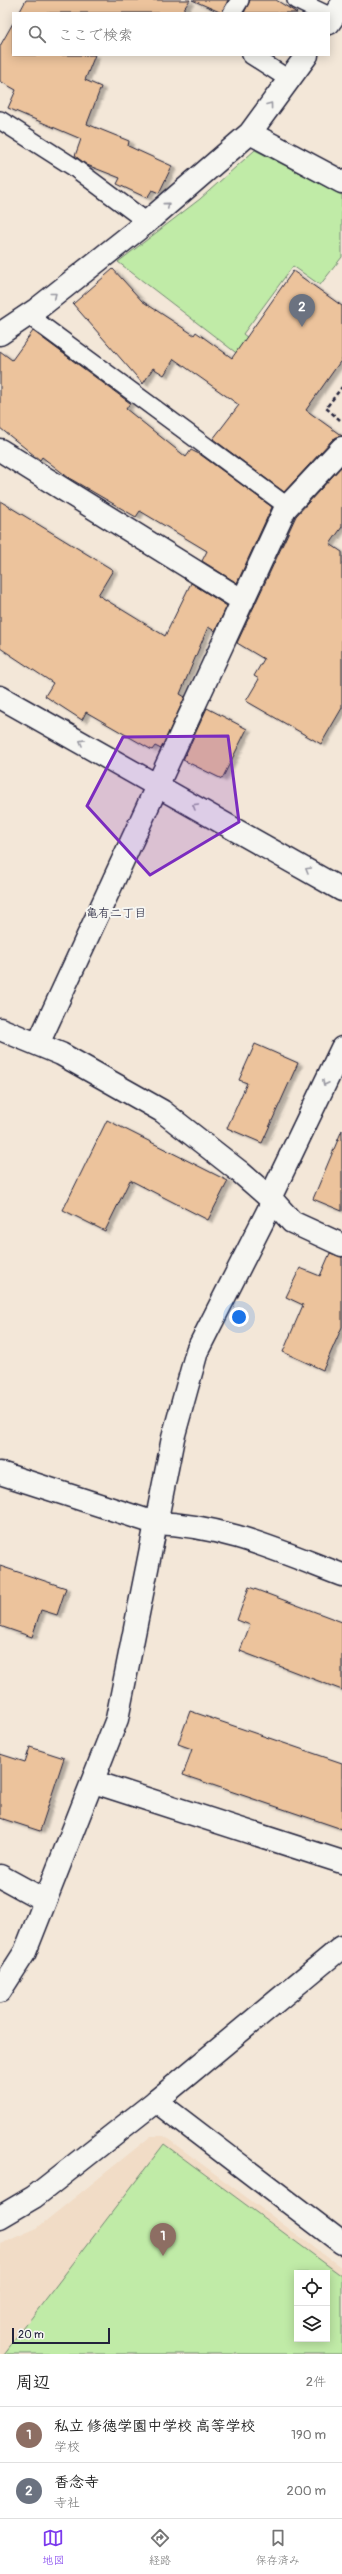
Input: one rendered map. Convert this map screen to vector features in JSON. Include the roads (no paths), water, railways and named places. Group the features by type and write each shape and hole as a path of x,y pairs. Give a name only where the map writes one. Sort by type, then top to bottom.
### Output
{"street":[{"path":"0,334 28,315 147,222 250,133 306,56"},
{"path":"250,133 342,182"},
{"path":"38,1044 287,506 342,448"},
{"path":"0,450 243,601"},
{"path":"0,697 342,890"},
{"path":"0,1029 61,1054 162,1111 272,1199 292,1222 342,1245"},
{"path":"0,1991 25,1952 44,1900 94,1782 117,1719 155,1523 185,1388 197,1351 272,1199 342,1048"},
{"path":"0,1473 155,1523 179,1524 223,1531 342,1575"},
{"path":"94,1782 342,1862"},
{"path":"0,1876 44,1900"},
{"path":"0,2217 34,2197 156,2101 342,1947"},
{"path":"156,2101 342,2243"}],"lane":[{"path":"233,12 240,0"},
{"path":"296,0 329,12"},
{"path":"253,56 290,80"},
{"path":"0,120 72,166 147,222"},
{"path":"28,315 287,506"}],"place":[{"name":"香念寺","path":"302,327"},
{"name":"私立 修徳学園中学校 高等学校","path":"163,2256"}],"district":[{"name":"亀有二丁目","path":"116,913"}]}
